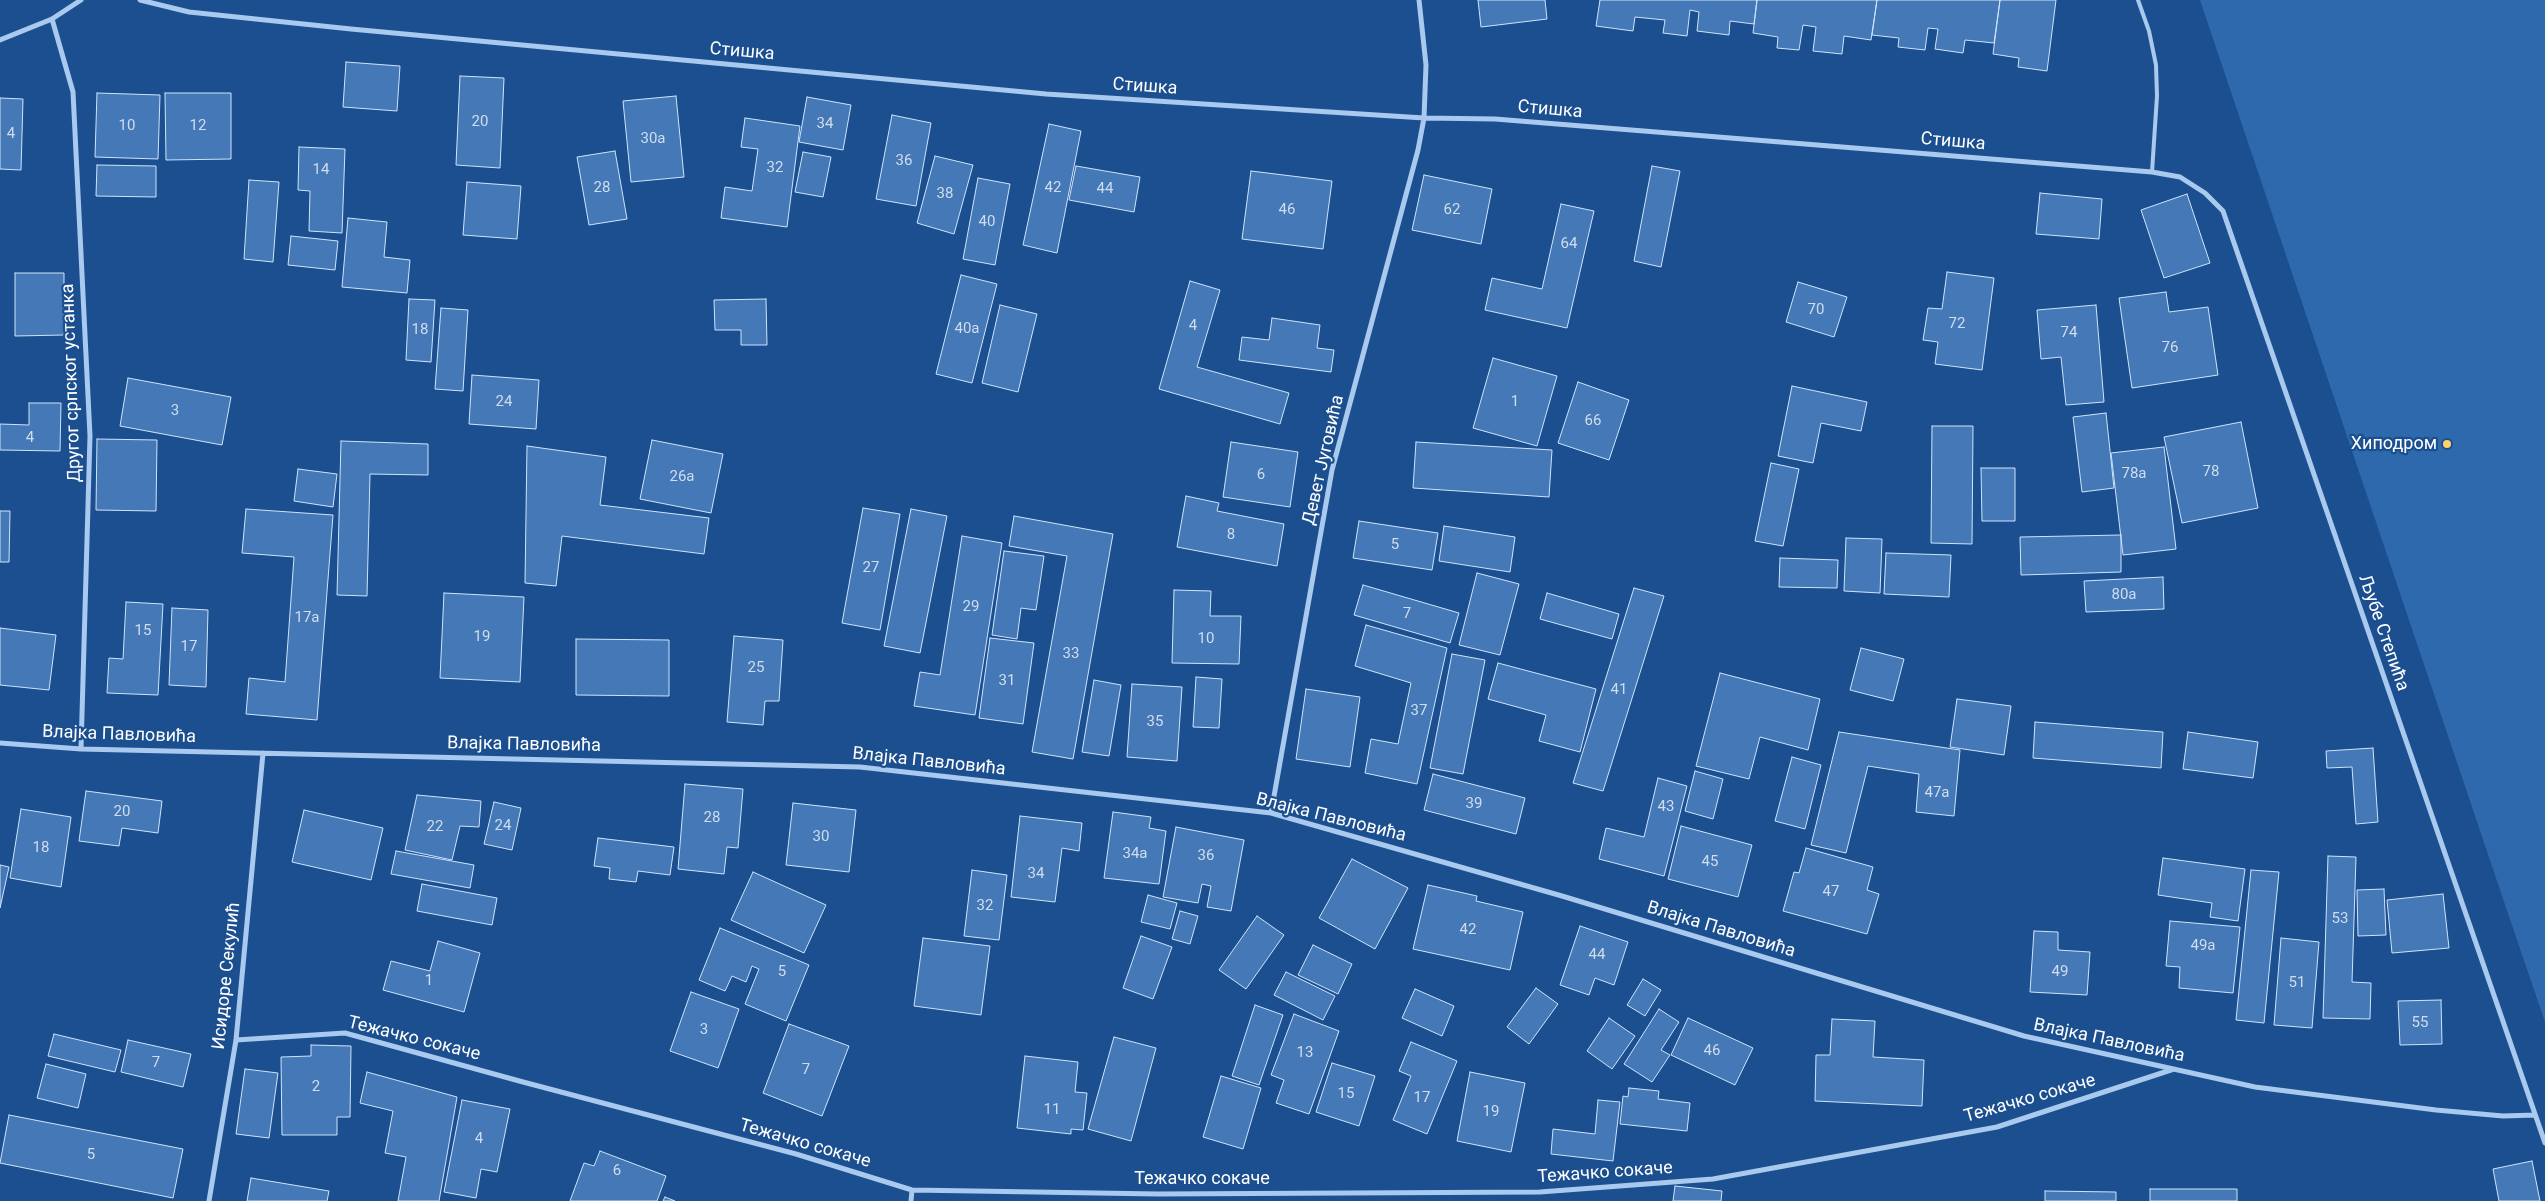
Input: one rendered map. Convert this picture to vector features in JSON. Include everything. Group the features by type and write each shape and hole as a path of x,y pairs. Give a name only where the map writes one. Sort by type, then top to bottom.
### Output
{"street":[{"path":"0,40 52,19 81,0"},
{"name":"Стишка","path":"140,0 189,12 293,23 1036,94 1424,118 1494,120 2152,172"},
{"name":"Девет Југовића","path":"1270,813 1332,470 1418,150 1424,118 1426,65 1419,0"},
{"name":"Другог српског устанка","path":"52,19 72,92 90,436 81,749"},
{"name":"Љубе Степића","path":"2152,172 2180,177 2205,193 2223,211 2545,1143"},
{"name":"Влајка Павловића","path":"0,743 81,749 860,767 1270,813 1571,899 2024,1036 2255,1087 2436,1110 2503,1116 2535,1115"},
{"name":"Исидоре Секулић","path":"209,1201 236,1040 263,753"},
{"name":"Тежачко сокаче","path":"236,1040 345,1033 796,1154 912,1190 1158,1194 1540,1192 1713,1179 1997,1127 2174,1069"},
{"path":"911,1201 912,1190"}],"lane":[{"path":"2138,0 2149,31 2156,65 2157,96 2152,172"}],"shaded area":[{"name":"Хиподром","path":"2200,0 2545,0 2545,1022 2498,884"}],"building":[{"path":"1478,0 1545,0 1547,19 1481,27"},
{"path":"1600,0 1757,0 1754,24 1730,21 1729,35 1697,31 1699,12 1690,10 1687,36 1663,33 1665,20 1635,17 1633,31 1596,26"},
{"path":"1757,0 1877,0 1871,40 1844,36 1842,54 1813,51 1816,27 1803,25 1799,50 1777,48 1778,37 1753,33"},
{"path":"1877,0 2000,0 1994,43 1965,40 1963,53 1935,49 1938,29 1928,28 1925,50 1898,47 1899,38 1872,35"},
{"path":"2000,0 2056,0 2047,71 2018,67 2019,58 1993,54"},
{"path":"346,62 400,66 397,111 343,107"},
{"path":"460,76 504,78 500,168 456,165"},
{"path":"97,93 160,95 158,159 95,157"},
{"path":"165,93 231,93 231,159 166,160"},
{"path":"676,96 684,177 631,182 623,101"},
{"path":"807,97 851,105 843,150 799,142"},
{"path":"0,98 23,99 21,170 0,169"},
{"path":"892,115 931,123 916,206 876,199"},
{"path":"745,118 800,126 787,227 721,218 725,187 752,191 758,149 741,147"},
{"path":"1049,124 1081,131 1057,253 1023,245"},
{"path":"299,147 345,149 342,233 309,231 310,191 298,190"},
{"path":"615,151 627,219 589,225 577,157"},
{"path":"803,152 831,157 823,197 795,192"},
{"path":"935,156 973,165 954,234 917,223"},
{"path":"97,165 156,166 156,197 96,196"},
{"path":"1076,166 1140,177 1134,212 1069,200"},
{"path":"1652,166 1680,171 1661,267 1634,261"},
{"path":"1251,171 1332,181 1323,249 1242,239"},
{"path":"1424,175 1492,189 1481,244 1412,230"},
{"path":"978,178 1010,184 995,265 963,259"},
{"path":"249,180 279,182 273,262 244,259"},
{"path":"467,182 521,186 517,239 463,235"},
{"path":"2040,193 2102,199 2099,239 2036,234"},
{"path":"2187,194 2210,263 2164,278 2141,210"},
{"path":"1561,204 1594,211 1567,328 1485,310 1492,278 1542,289"},
{"path":"348,218 387,222 384,257 410,260 407,293 342,287"},
{"path":"291,236 338,241 335,270 288,265"},
{"path":"1947,272 1994,278 1982,370 1935,364 1938,342 1923,340 1928,308 1942,309"},
{"path":"15,273 64,273 64,335 15,336"},
{"path":"961,275 997,284 972,383 936,374"},
{"path":"1190,281 1220,290 1197,367 1289,393 1280,424 1159,389"},
{"path":"1798,282 1847,297 1834,337 1786,322"},
{"path":"2166,292 2169,312 2208,307 2218,375 2132,388 2119,298"},
{"path":"409,299 435,300 431,362 406,360"},
{"path":"766,299 767,345 741,345 741,330 715,330 714,300"},
{"path":"1000,305 1037,314 1018,392 982,383"},
{"path":"2096,305 2104,402 2066,405 2061,357 2041,359 2037,310"},
{"path":"441,308 468,310 463,391 435,389"},
{"path":"1272,318 1320,325 1317,348 1334,350 1331,372 1239,360 1242,337 1269,340"},
{"path":"1493,358 1557,376 1537,446 1473,428"},
{"path":"472,375 539,380 536,429 469,424"},
{"path":"128,378 231,397 222,445 120,426"},
{"path":"1578,382 1629,400 1609,460 1558,443"},
{"path":"1792,386 1867,402 1861,431 1821,423 1813,463 1778,456"},
{"path":"29,403 61,403 60,451 0,450 0,424 29,425"},
{"path":"2106,413 2114,488 2082,492 2073,417"},
{"path":"2241,422 2258,508 2182,523 2164,437"},
{"path":"1932,426 1973,426 1972,544 1931,543"},
{"path":"97,439 157,440 156,511 96,510"},
{"path":"652,440 723,454 711,513 640,499"},
{"path":"341,441 428,444 428,475 370,474 367,596 337,595"},
{"path":"1231,442 1298,452 1290,507 1223,497"},
{"path":"1416,442 1552,450 1549,497 1413,488"},
{"path":"527,446 606,457 600,505 709,518 704,554 562,536 556,586 525,583"},
{"path":"2164,447 2176,549 2123,555 2111,453"},
{"path":"1771,463 1799,469 1783,546 1755,541"},
{"path":"1981,468 2015,468 2015,521 1982,521"},
{"path":"298,469 337,474 333,507 294,501"},
{"path":"1186,496 1219,503 1217,511 1284,524 1277,566 1177,547"},
{"path":"863,508 900,514 880,630 842,623"},
{"path":"246,509 333,515 317,720 246,714 249,678 285,682 294,557 242,553"},
{"path":"911,509 947,516 920,653 884,646"},
{"path":"0,511 10,511 9,562 0,562"},
{"path":"1014,516 1113,534 1073,759 1032,752 1067,556 1009,546"},
{"path":"1359,521 1438,533 1432,570 1353,558"},
{"path":"1444,526 1515,537 1510,572 1439,561"},
{"path":"2121,535 2121,572 2021,575 2020,537"},
{"path":"962,536 1002,543 975,715 914,706 920,672 940,675"},
{"path":"1846,538 1882,539 1880,593 1844,591"},
{"path":"1004,551 1044,556 1036,610 1021,608 1017,639 992,635"},
{"path":"1886,553 1951,555 1949,597 1884,594"},
{"path":"1780,558 1838,560 1837,588 1779,587"},
{"path":"1477,573 1519,584 1500,655 1459,645"},
{"path":"2163,577 2164,609 2086,612 2084,581"},
{"path":"1363,585 1459,613 1450,643 1354,615"},
{"path":"1634,588 1664,596 1603,791 1573,783"},
{"path":"1174,590 1211,591 1210,616 1241,616 1239,664 1172,663"},
{"path":"444,593 524,597 520,682 440,678"},
{"path":"1547,593 1619,614 1612,639 1540,619"},
{"path":"126,602 163,604 158,695 107,693 109,658 123,659"},
{"path":"172,608 208,610 206,687 169,685"},
{"path":"1366,625 1447,648 1417,784 1365,773 1371,739 1398,744 1411,683 1355,666"},
{"path":"0,628 56,635 49,690 0,685"},
{"path":"734,636 783,640 779,701 765,701 763,725 727,722"},
{"path":"990,638 1034,643 1023,724 979,718"},
{"path":"576,639 669,640 669,696 576,695"},
{"path":"1861,648 1904,659 1893,701 1850,690"},
{"path":"1452,654 1485,660 1463,774 1430,768"},
{"path":"1498,663 1596,689 1580,752 1539,741 1546,715 1488,699"},
{"path":"1720,673 1820,699 1808,750 1760,737 1749,779 1696,766"},
{"path":"1196,677 1222,679 1219,728 1193,727"},
{"path":"1094,680 1121,685 1109,756 1082,752"},
{"path":"1132,684 1182,687 1177,761 1127,757"},
{"path":"1306,689 1360,697 1350,767 1296,759"},
{"path":"1957,699 2011,706 2004,755 1950,747"},
{"path":"2035,722 2163,732 2161,768 2033,758"},
{"path":"1839,732 1960,750 1954,816 1916,812 1919,774 1868,766 1846,853 1811,845"},
{"path":"2188,732 2258,742 2253,778 2183,769"},
{"path":"2373,748 2378,822 2356,824 2352,767 2327,768 2326,751"},
{"path":"1792,757 1821,765 1805,829 1775,821"},
{"path":"1695,771 1723,779 1713,819 1685,811"},
{"path":"1433,774 1525,798 1516,834 1424,810"},
{"path":"1658,778 1687,786 1664,876 1599,859 1606,828 1644,837"},
{"path":"685,784 743,789 738,848 727,847 724,874 678,869"},
{"path":"86,791 162,801 158,833 122,828 119,846 79,841"},
{"path":"417,795 481,801 479,827 460,826 452,860 405,850"},
{"path":"494,802 521,808 512,850 484,844"},
{"path":"793,803 856,810 849,872 786,865"},
{"path":"21,809 71,817 61,887 10,878"},
{"path":"304,810 383,828 371,880 292,862"},
{"path":"1113,812 1151,817 1149,828 1166,831 1159,884 1104,878"},
{"path":"1020,816 1082,823 1079,851 1062,848 1055,902 1011,897"},
{"path":"1681,826 1752,845 1738,897 1668,879"},
{"path":"1176,827 1244,840 1231,911 1207,907 1211,886 1202,884 1198,903 1163,897"},
{"path":"598,838 674,847 670,875 638,871 636,882 609,879 610,868 594,866"},
{"path":"1806,848 1873,867 1867,890 1879,894 1867,934 1783,911 1794,872 1799,873"},
{"path":"396,851 474,865 470,888 391,874"},
{"path":"2328,856 2356,857 2352,982 2371,983 2370,1019 2323,1018"},
{"path":"2163,858 2245,869 2238,921 2210,917 2212,903 2158,895"},
{"path":"1352,859 1408,888 1375,949 1319,918"},
{"path":"0,865 9,867 0,908"},
{"path":"972,870 1007,875 999,940 964,936"},
{"path":"2251,870 2279,872 2264,1023 2236,1020"},
{"path":"753,872 826,905 804,953 731,920"},
{"path":"422,884 497,898 492,925 417,911"},
{"path":"1428,885 1477,896 1476,901 1523,912 1510,970 1413,949"},
{"path":"2384,889 2386,935 2358,936 2357,890"},
{"path":"2443,894 2449,948 2392,953 2387,900"},
{"path":"1148,895 1177,903 1170,929 1141,922"},
{"path":"1180,911 1198,916 1190,944 1172,939"},
{"path":"1257,916 1284,935 1246,989 1219,970"},
{"path":"2170,921 2240,927 2233,993 2179,988 2180,967 2166,966"},
{"path":"1580,926 1628,942 1614,985 1595,978 1589,995 1560,985"},
{"path":"720,928 809,965 786,1021 745,1004 759,969 752,966 746,982 732,976 725,991 699,980"},
{"path":"2034,931 2058,932 2058,950 2090,952 2087,995 2030,992"},
{"path":"1141,936 1172,947 1153,999 1123,988"},
{"path":"923,938 990,946 981,1015 914,1006"},
{"path":"2281,938 2319,942 2312,1028 2274,1025"},
{"path":"438,941 480,953 464,1012 383,990 391,961 430,971"},
{"path":"1313,945 1352,964 1338,994 1298,975"},
{"path":"1286,972 1335,996 1323,1020 1274,995"},
{"path":"1643,979 1661,990 1645,1016 1627,1005"},
{"path":"1536,988 1558,1004 1529,1044 1507,1027"},
{"path":"1415,989 1454,1006 1442,1036 1402,1018"},
{"path":"691,992 739,1009 718,1068 670,1051"},
{"path":"2441,1000 2442,1044 2400,1045 2398,1001"},
{"path":"1255,1005 1283,1015 1259,1085 1232,1076"},
{"path":"1659,1009 1679,1022 1661,1050 1670,1055 1652,1082 1624,1064"},
{"path":"1294,1014 1339,1031 1309,1114 1276,1103 1284,1080 1271,1075"},
{"path":"1609,1018 1635,1036 1612,1069 1587,1051"},
{"path":"1688,1018 1753,1048 1735,1085 1671,1055"},
{"path":"1832,1019 1875,1021 1873,1057 1924,1060 1922,1106 1815,1101 1816,1055 1830,1055"},
{"path":"789,1024 849,1046 822,1116 763,1093"},
{"path":"54,1034 121,1050 115,1072 48,1056"},
{"path":"1114,1037 1156,1048 1131,1141 1088,1129"},
{"path":"128,1040 191,1054 183,1087 121,1072"},
{"path":"1411,1042 1457,1061 1427,1134 1393,1120 1411,1076 1399,1071"},
{"path":"311,1045 351,1046 350,1117 337,1117 337,1135 282,1135 281,1057 311,1056"},
{"path":"1025,1056 1078,1062 1075,1092 1087,1093 1083,1130 1071,1129 1071,1134 1017,1128"},
{"path":"1332,1063 1375,1076 1359,1126 1316,1112"},
{"path":"46,1064 86,1074 78,1108 37,1098"},
{"path":"245,1069 278,1073 269,1138 236,1134"},
{"path":"367,1072 457,1097 439,1201 398,1201 406,1157 385,1153 393,1111 360,1103"},
{"path":"1470,1072 1525,1083 1511,1152 1457,1141"},
{"path":"1221,1076 1261,1088 1243,1149 1203,1137"},
{"path":"1629,1088 1659,1091 1658,1099 1690,1103 1687,1131 1620,1124 1623,1096 1628,1097"},
{"path":"462,1100 510,1109 497,1172 481,1169 476,1198 444,1192"},
{"path":"1598,1100 1620,1102 1613,1161 1551,1154 1553,1129 1595,1134"},
{"path":"9,1115 183,1149 173,1198 0,1163"},
{"path":"600,1151 666,1176 657,1201 570,1201 584,1163 594,1166"},
{"path":"2532,1161 2540,1201 2499,1201 2493,1169"},
{"path":"251,1178 329,1191 327,1201 247,1201"},
{"path":"1675,1186 1722,1191 1721,1201 1673,1201"},
{"path":"2150,1189 2237,1189 2237,1201 2150,1201"},
{"path":"2045,1191 2116,1192 2116,1201 2045,1201"},
{"path":"665,1197 675,1201 663,1201"}],"place":[{"name":"Хиподром","path":"2447,444"}]}
